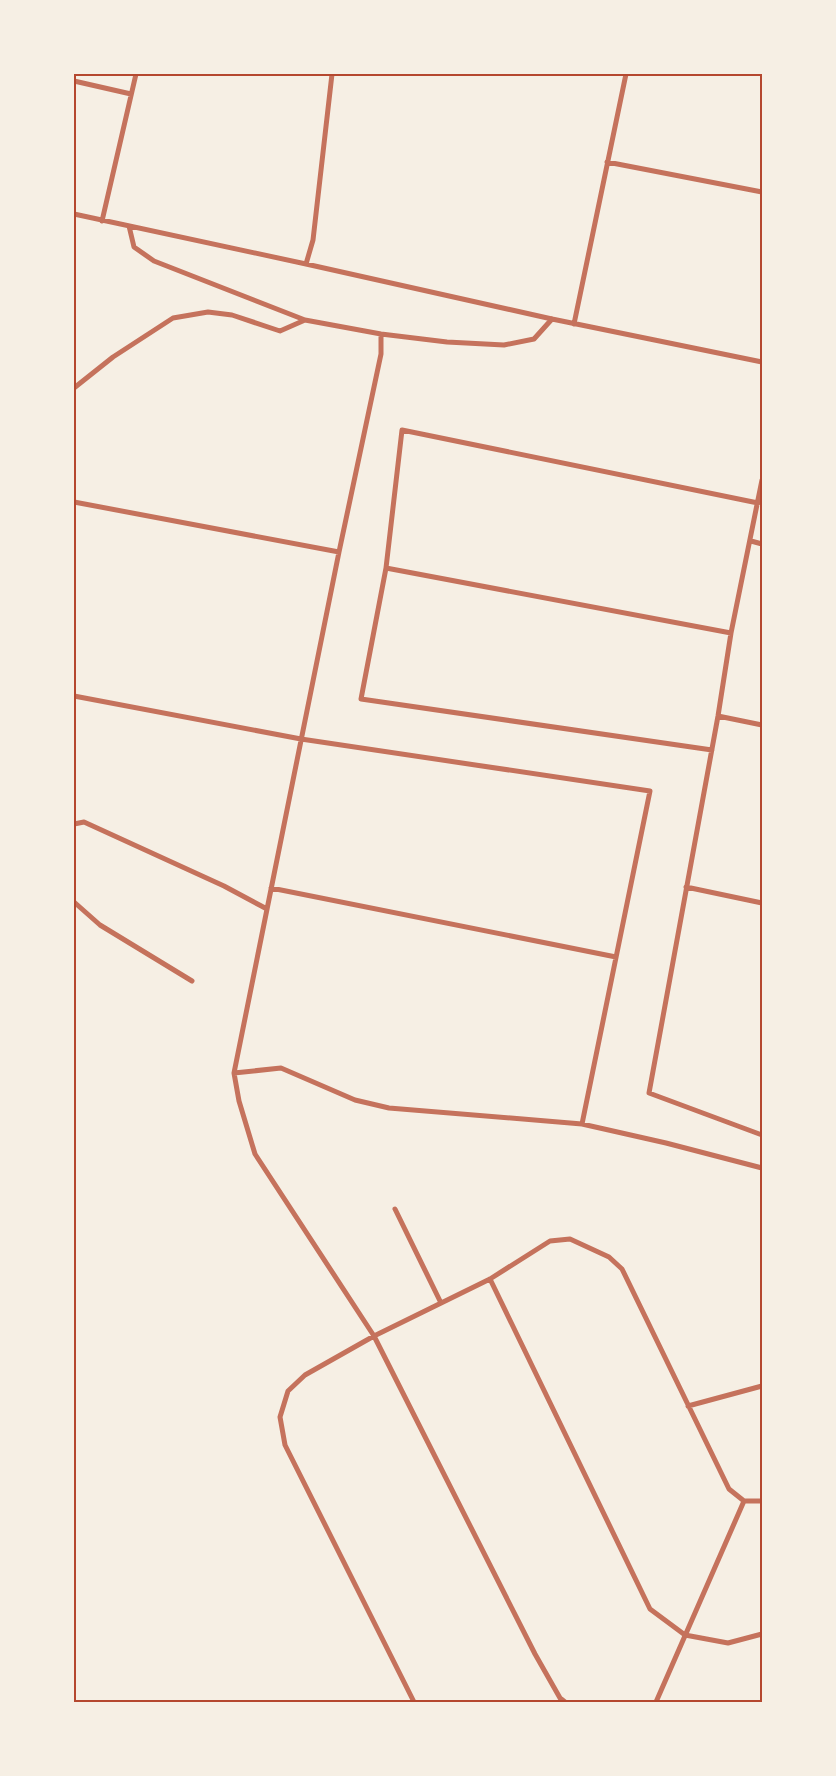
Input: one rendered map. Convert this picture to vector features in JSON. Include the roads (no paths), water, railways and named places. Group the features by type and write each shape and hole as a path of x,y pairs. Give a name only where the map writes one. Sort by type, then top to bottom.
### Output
{"street":[{"path":"102,221 136,74"},
{"path":"306,264 313,240 332,74"},
{"path":"574,324 626,74"},
{"path":"74,81 131,94"},
{"path":"608,162 762,192"},
{"path":"74,214 574,324 762,362"},
{"path":"128,226 134,247 154,261 305,320 381,334 447,342 504,345 534,339 552,319"},
{"path":"74,388 113,357 173,318 208,312 232,315 280,330 305,320"},
{"path":"381,334 381,354 234,1073 239,1100 255,1154 351,1298 374,1336 535,1654 560,1698 565,1702"},
{"path":"712,750 361,699 386,568 402,430 758,503"},
{"path":"762,480 751,541 730,633 718,716 649,1093 762,1135"},
{"path":"74,502 339,552"},
{"path":"751,541 762,544"},
{"path":"386,568 730,633"},
{"path":"74,696 301,739 650,791 582,1124"},
{"path":"718,716 762,725"},
{"path":"74,824 84,822 224,886 267,909"},
{"path":"686,887 762,903"},
{"path":"272,888 616,957"},
{"path":"74,902 100,925 192,981"},
{"path":"234,1073 281,1068 355,1100 390,1108 582,1124 762,1168"},
{"path":"395,1209 441,1303"},
{"path":"414,1702 286,1445 280,1417 288,1391 305,1375 374,1336 490,1279 550,1241 570,1239 609,1257 622,1268 729,1489 744,1501 762,1501"},
{"path":"490,1279 650,1609 685,1635 728,1643 762,1634"},
{"path":"688,1406 762,1386"},
{"path":"656,1702 744,1501"}]}
